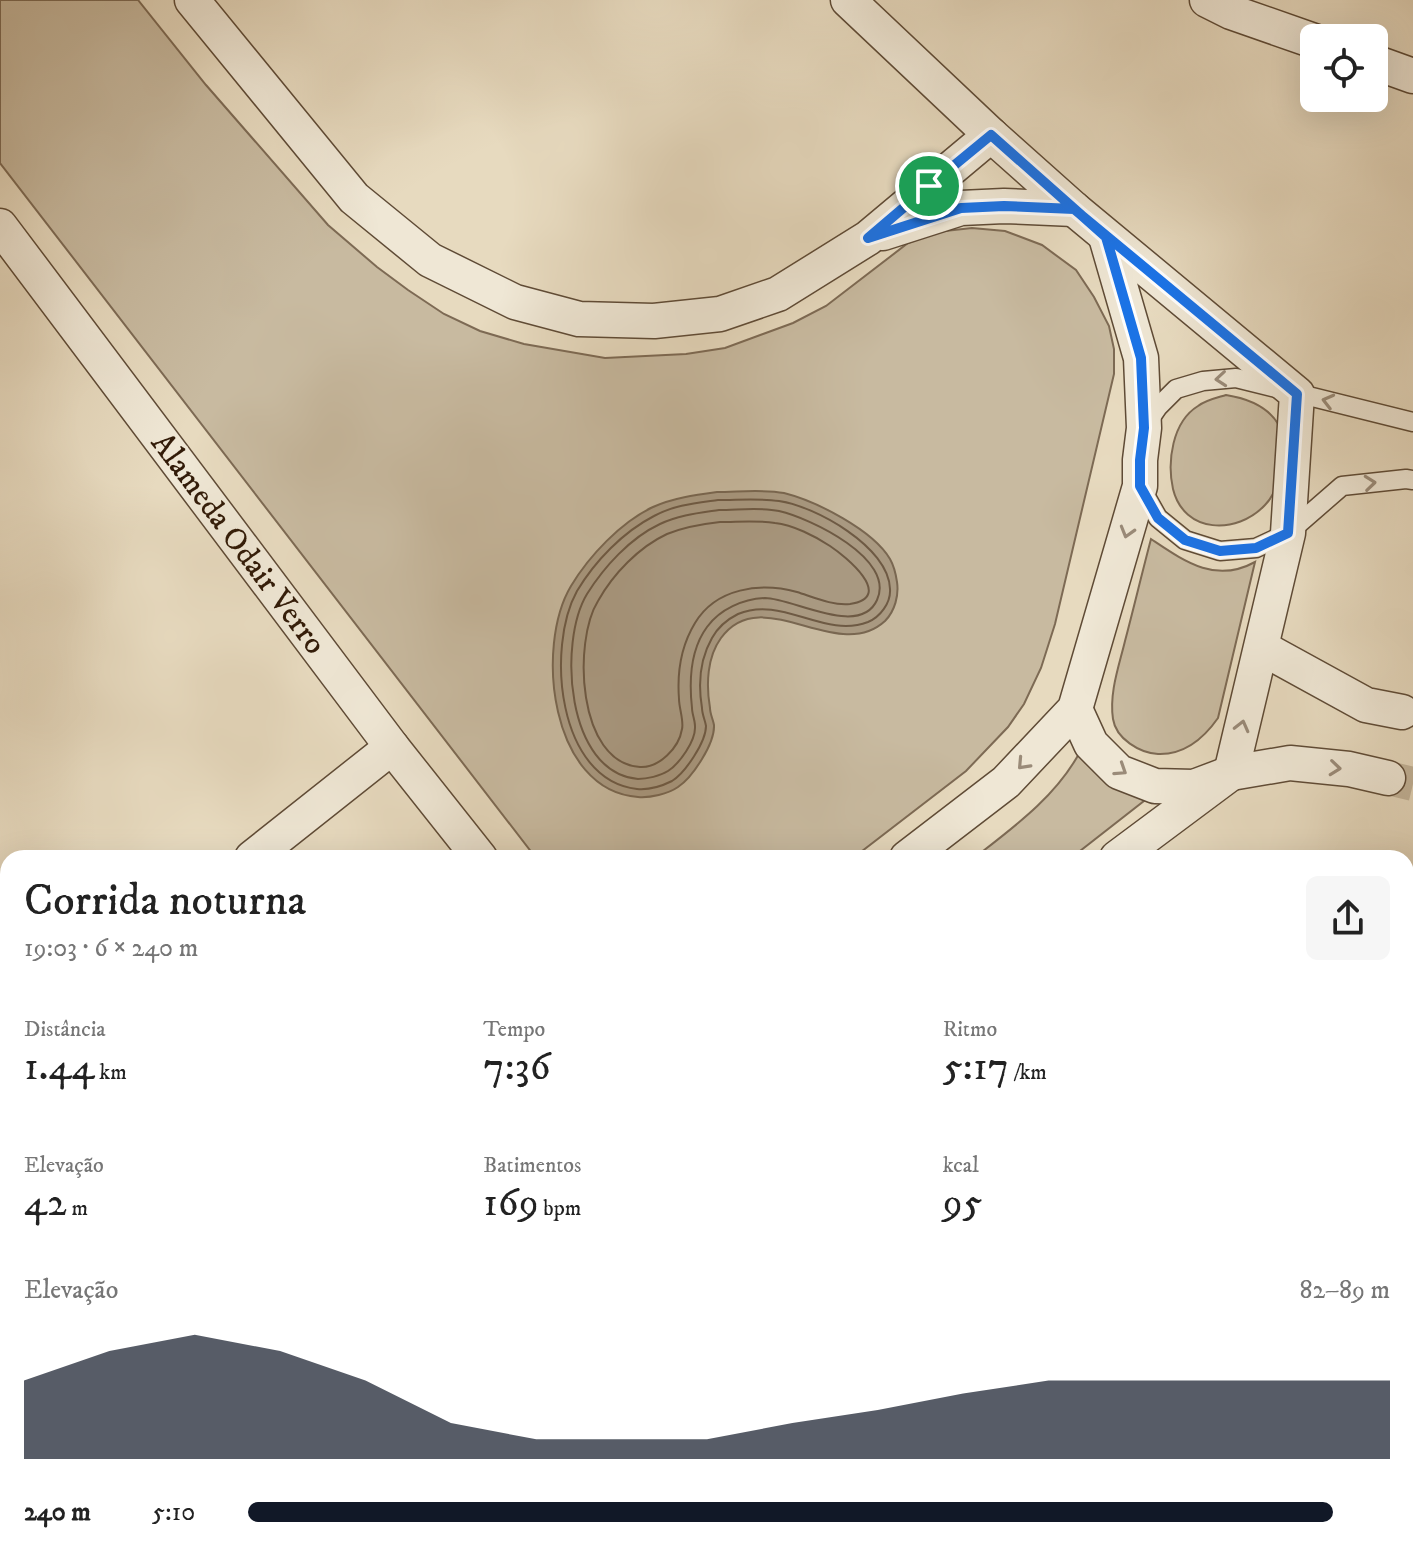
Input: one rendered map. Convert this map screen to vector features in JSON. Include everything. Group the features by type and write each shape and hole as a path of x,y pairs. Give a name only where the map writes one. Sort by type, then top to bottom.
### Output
{"street":[{"path":"192,0 354,198 430,260 515,302 579,319 654,321 720,314 778,294 868,238 991,135"},
{"path":"848,0 1074,209 1297,394 1288,533 1231,773 1128,850"},
{"path":"1207,0 1231,12 1300,36"},
{"path":"1388,67 1413,76"},
{"path":"868,238 961,208 1074,209"},
{"name":"Alameda Odair Verro","path":"0,226 392,747 474,850"},
{"path":"917,850 1006,782 1075,709 1140,486 1144,428 1141,358 1106,237"},
{"path":"1262,648 1366,705 1402,712"},
{"path":"1075,709 1091,744 1119,772 1155,786 1194,787 1231,773 1290,763 1349,769 1388,778"},
{"path":"262,850 392,747"}],"lane":[{"path":"1144,428 1158,407 1176,389 1203,381 1236,378 1413,422"},
{"path":"1140,486 1158,518 1185,540 1220,551 1256,548 1288,533 1342,486 1413,480"}],"shaded area":[{"path":"0,0 138,0 206,85 328,225 377,267 444,314 480,331 524,344 605,358 686,354 725,348 793,323 826,306 908,243 936,232 972,228 1005,231 1042,245 1076,270 1094,297 1109,326 1114,349 1114,374 1055,624 1041,668 1024,704 1008,727 966,771 863,850 530,850 0,163"},
{"path":"1226,395 1244,399 1268,412 1283,435 1283,446 1276,486 1265,505 1240,521 1213,525 1188,515 1179,504 1171,478 1171,455 1177,432 1189,413 1204,402"},
{"path":"1151,539 1188,562 1213,570 1227,571 1255,562 1218,718 1193,744 1168,754 1151,753 1130,744 1115,726 1112,709 1115,680"},
{"path":"1081,750 1149,797 1081,850 984,850 1047,796"}],"water":[{"path":"717,492 784,493 812,503 857,527 882,548 891,562 897,587 894,608 885,621 866,632 845,634 823,631 778,619 757,617 738,623 721,638 713,654 708,690 713,732 707,750 690,776 674,789 653,796 638,797 608,789 585,770 569,743 558,712 553,678 554,643 560,612 571,586 587,563 629,521 668,501"}],"tunnel":[{"path":"1388,778 1413,784"}],"route":[{"path":"929,186 868,238 961,208 1074,209 1106,237 1297,394 1288,533 1256,548 1220,551 1185,540 1158,518 1140,486 1144,428 1141,358 1106,237 991,135 929,186"}]}
